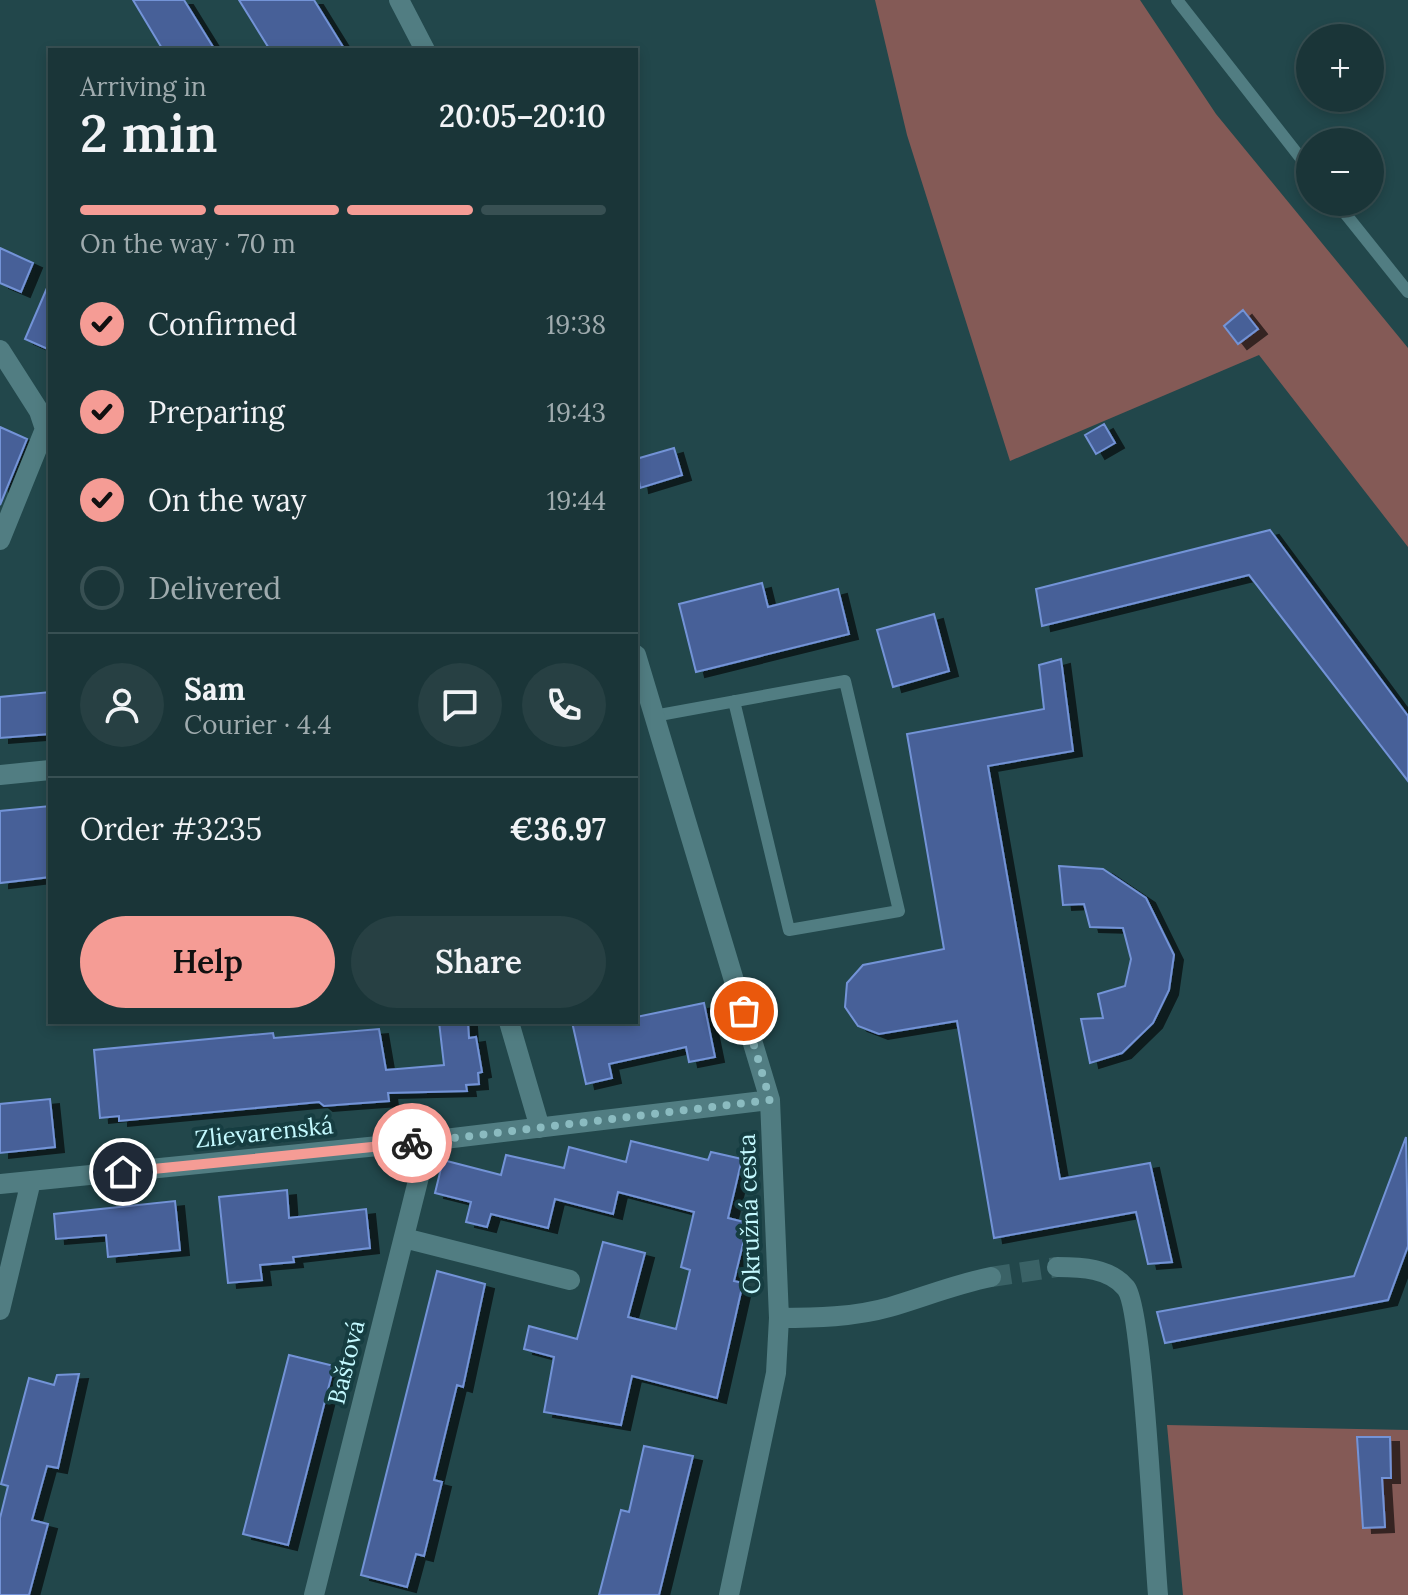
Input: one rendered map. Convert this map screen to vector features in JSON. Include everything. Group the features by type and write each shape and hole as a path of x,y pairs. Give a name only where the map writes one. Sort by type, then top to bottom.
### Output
{"street":[{"path":"399,0 424,48"},
{"path":"0,350 39,411 45,429 0,540"},
{"name":"Okružná cesta","path":"638,662 770,1100 779,1318 769,1416 729,1595"},
{"path":"0,775 48,770"},
{"path":"510,1024 540,1128"},
{"name":"Zlievarenská","path":"0,1184 428,1141 770,1100"},
{"name":"Baštová","path":"314,1595 428,1141"},
{"path":"0,1310 31,1181"},
{"path":"404,1238 570,1280"},
{"path":"1057,1267 1108,1274 1127,1289 1131,1299 1158,1595"},
{"path":"779,1318 817,1318 888,1308 954,1285 991,1277"}],"lane":[{"path":"1177,0 1296,152"},
{"path":"1347,216 1408,292"},
{"path":"654,716 734,701 845,681 899,911 789,930 734,701"}],"shaded area":[{"path":"875,0 1140,0 1216,114 1296,212 1296,216 1300,216 1408,348 1408,547 1259,355 1010,461 907,135"},
{"path":"1167,1425 1408,1430 1408,1595 1183,1595"}],"building":[{"path":"133,0 184,0 214,48 162,48"},
{"path":"239,0 314,0 344,48 269,48"},
{"path":"0,248 33,263 21,292 0,283"},
{"path":"48,286 48,349 25,339"},
{"path":"1243,310 1258,329 1238,344 1224,326"},
{"path":"1104,424 1115,443 1096,454 1085,435"},
{"path":"0,427 27,439 0,505"},
{"path":"674,448 682,475 640,488 638,458"},
{"path":"1270,530 1408,716 1408,781 1249,575 1042,626 1036,589"},
{"path":"762,583 768,607 838,589 849,634 696,672 679,604"},
{"path":"934,614 949,671 893,687 877,630"},
{"path":"1061,659 1073,751 988,766 1060,1179 1150,1163 1172,1262 1148,1264 1136,1212 994,1238 957,1021 879,1034 858,1026 845,1007 847,983 863,965 944,949 907,734 1044,709 1039,665"},
{"path":"48,692 48,734 0,738 0,697"},
{"path":"48,806 48,877 0,883 0,811"},
{"path":"1059,866 1103,869 1146,898 1174,955 1169,990 1153,1023 1122,1053 1090,1063 1081,1019 1103,1018 1098,994 1125,986 1131,959 1123,928 1090,927 1084,904 1063,905"},
{"path":"704,1003 715,1057 689,1062 686,1047 609,1064 612,1078 586,1084 572,1024 638,1024 638,1017"},
{"path":"439,1024 468,1024 469,1038 476,1037 482,1072 478,1073 479,1084 466,1085 467,1091 388,1093 389,1101 324,1106 319,1102 119,1121 119,1116 100,1118 94,1050 273,1033 274,1038 379,1029 386,1070 444,1065"},
{"path":"50,1099 55,1147 0,1153 0,1104"},
{"path":"1406,1137 1408,1246 1388,1300 1165,1343 1157,1312 1354,1276"},
{"path":"631,1141 708,1160 711,1152 742,1159 728,1218 748,1223 734,1281 743,1283 717,1398 632,1376 621,1425 544,1412 554,1357 524,1349 529,1326 577,1339 603,1242 645,1253 628,1317 676,1329 690,1270 681,1267 694,1212 618,1192 613,1214 555,1199 548,1228 491,1214 487,1227 466,1222 471,1202 435,1193 443,1160 501,1175 506,1155 564,1168 569,1147 626,1162"},
{"path":"287,1190 289,1218 366,1209 370,1248 293,1257 294,1262 260,1265 262,1280 228,1283 219,1197"},
{"path":"175,1201 180,1250 108,1257 106,1235 56,1239 54,1214"},
{"path":"437,1271 485,1284 463,1387 457,1385 434,1480 442,1482 424,1556 416,1554 407,1587 361,1575"},
{"path":"289,1355 334,1366 288,1545 243,1534"},
{"path":"79,1374 58,1468 47,1466 32,1520 48,1524 29,1595 0,1595 0,1518 8,1486 1,1484 29,1378 54,1385 57,1375"},
{"path":"1357,1437 1390,1437 1391,1478 1382,1478 1385,1527 1363,1528"},
{"path":"644,1446 693,1456 659,1595 599,1595 621,1510 629,1512"}],"tunnel":[{"path":"991,1277 1057,1267"}],"way so far":[{"path":"412,1143 770,1100 744,1011"}],"route":[{"path":"123,1172 412,1143"}]}
